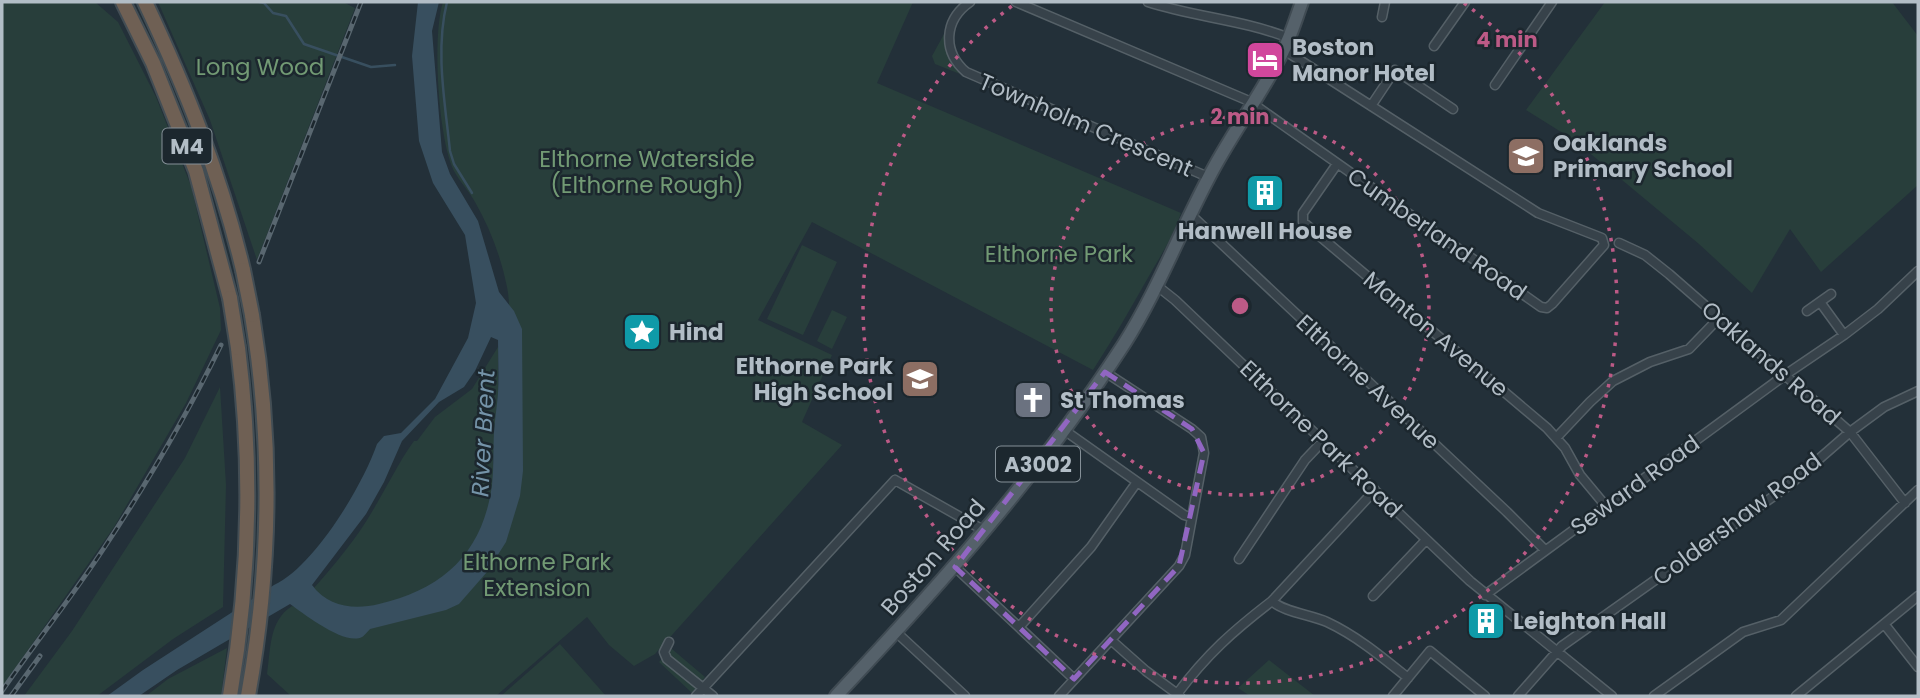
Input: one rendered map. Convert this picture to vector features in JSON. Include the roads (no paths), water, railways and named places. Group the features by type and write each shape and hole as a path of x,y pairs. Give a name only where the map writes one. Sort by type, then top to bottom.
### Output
{"highway":[{"name":"M4","path":"123,2 153,63 196,171 214,233 238,348 248,465 249,517 245,588 230,696"},
{"name":"M4","path":"145,2 183,85 207,147 232,227 243,270 261,374 266,430 268,511 264,583 248,696"}],"main road":[{"name":"Boston Road","path":"836,696 985,531 1064,430 1105,372 1156,285 1208,177 1253,105 1286,44 1302,2"}],"street":[{"name":"Townholm Crescent","path":"970,2 953,18 948,43 957,65 966,72 1208,177"},
{"path":"1016,2 1245,99 1253,105"},
{"path":"1148,2 1182,13 1232,21 1286,44 1371,106 1395,70 1453,109"},
{"path":"1382,17 1385,2"},
{"path":"1434,46 1465,2"},
{"path":"1495,85 1552,2"},
{"name":"Cumberland Road","path":"1253,105 1541,307 1546,308 1552,304 1604,245 1604,239 1538,214 1371,106"},
{"name":"Manton Avenue","path":"1337,164 1303,213 1303,222 1556,438 1580,475 1605,505"},
{"name":"Elthorne Avenue","path":"1191,215 1545,550"},
{"name":"Oaklands Road","path":"1619,243 1645,255 1850,432 1905,503"},
{"name":"Seward Road","path":"1485,594 1844,335 1878,309 1918,271"},
{"name":"Elthorne Park Road","path":"1156,285 1485,594 1612,696"},
{"path":"1807,311 1831,294"},
{"path":"1820,302 1844,335"},
{"path":"1556,438 1590,401 1613,381 1650,362 1689,348 1719,318"},
{"path":"1059,696 1179,566 1185,555 1204,453 1200,437 1105,372"},
{"name":"Coldershaw Road","path":"1518,696 1557,651 1788,486 1850,432 1894,401 1918,391"},
{"path":"1064,430 1184,515 1191,517"},
{"path":"1239,559 1305,460 1323,441"},
{"path":"696,696 894,477 985,531"},
{"path":"1020,626 1091,547 1137,482"},
{"path":"1111,640 1179,695 1214,649 1272,601 1375,490"},
{"path":"1654,696 1743,632 1781,620 1918,490"},
{"path":"1373,596 1426,540"},
{"path":"955,567 1074,679"},
{"path":"1796,696 1918,596"},
{"path":"1272,601 1280,607 1308,614 1350,634 1408,678"},
{"path":"1885,625 1918,667"},
{"path":"895,632 965,696"},
{"path":"669,642 664,652 667,659 713,696"},
{"path":"1393,696 1430,651 1485,696"}],"water":[{"path":"418,2 439,2 432,31 442,152 450,174 478,221 499,292 514,311 522,329 523,471 520,496 506,542 487,572 459,604 446,610 370,629 363,637 355,639 325,628 290,604 177,670 139,696 107,696 289,575 305,561 349,502 377,444 384,436 401,433 435,399 468,338 476,303 465,235 433,183 419,141 412,56","holes":["491,337 498,340 492,485 480,530 469,548 441,577 402,597 360,607 342,605 326,598 312,585 366,514 402,441 439,402 464,387"]}],"waterway":[{"path":"259,2 264,3 273,13 286,16 304,44 371,67 395,65"},
{"path":"447,2 441,57 450,151 454,164 472,193"}],"railway":[{"path":"259,262 361,2"},
{"path":"2,691 120,523 180,423 221,345"},
{"path":"11,696 40,656"}],"place":[{"name":"Boston Manor Hotel","path":"1265,60"},
{"name":"Oaklands Primary School","path":"1526,156"},
{"name":"Hanwell House","path":"1265,193"},
{"name":"Hind","path":"642,332"},
{"name":"Elthorne Park High School","path":"920,379"},
{"name":"St Thomas","path":"1033,400"},
{"name":"Leighton Hall","path":"1486,621"}],"park label":[{"name":"Long Wood","path":"260,67"},
{"name":"Elthorne Waterside (Elthorne Rough)","path":"647,172"},
{"name":"Elthorne Park","path":"1059,254"},
{"name":"Elthorne Park Extension","path":"537,575"}],"water label":[{"name":"River Brent","path":"483,433"}]}
